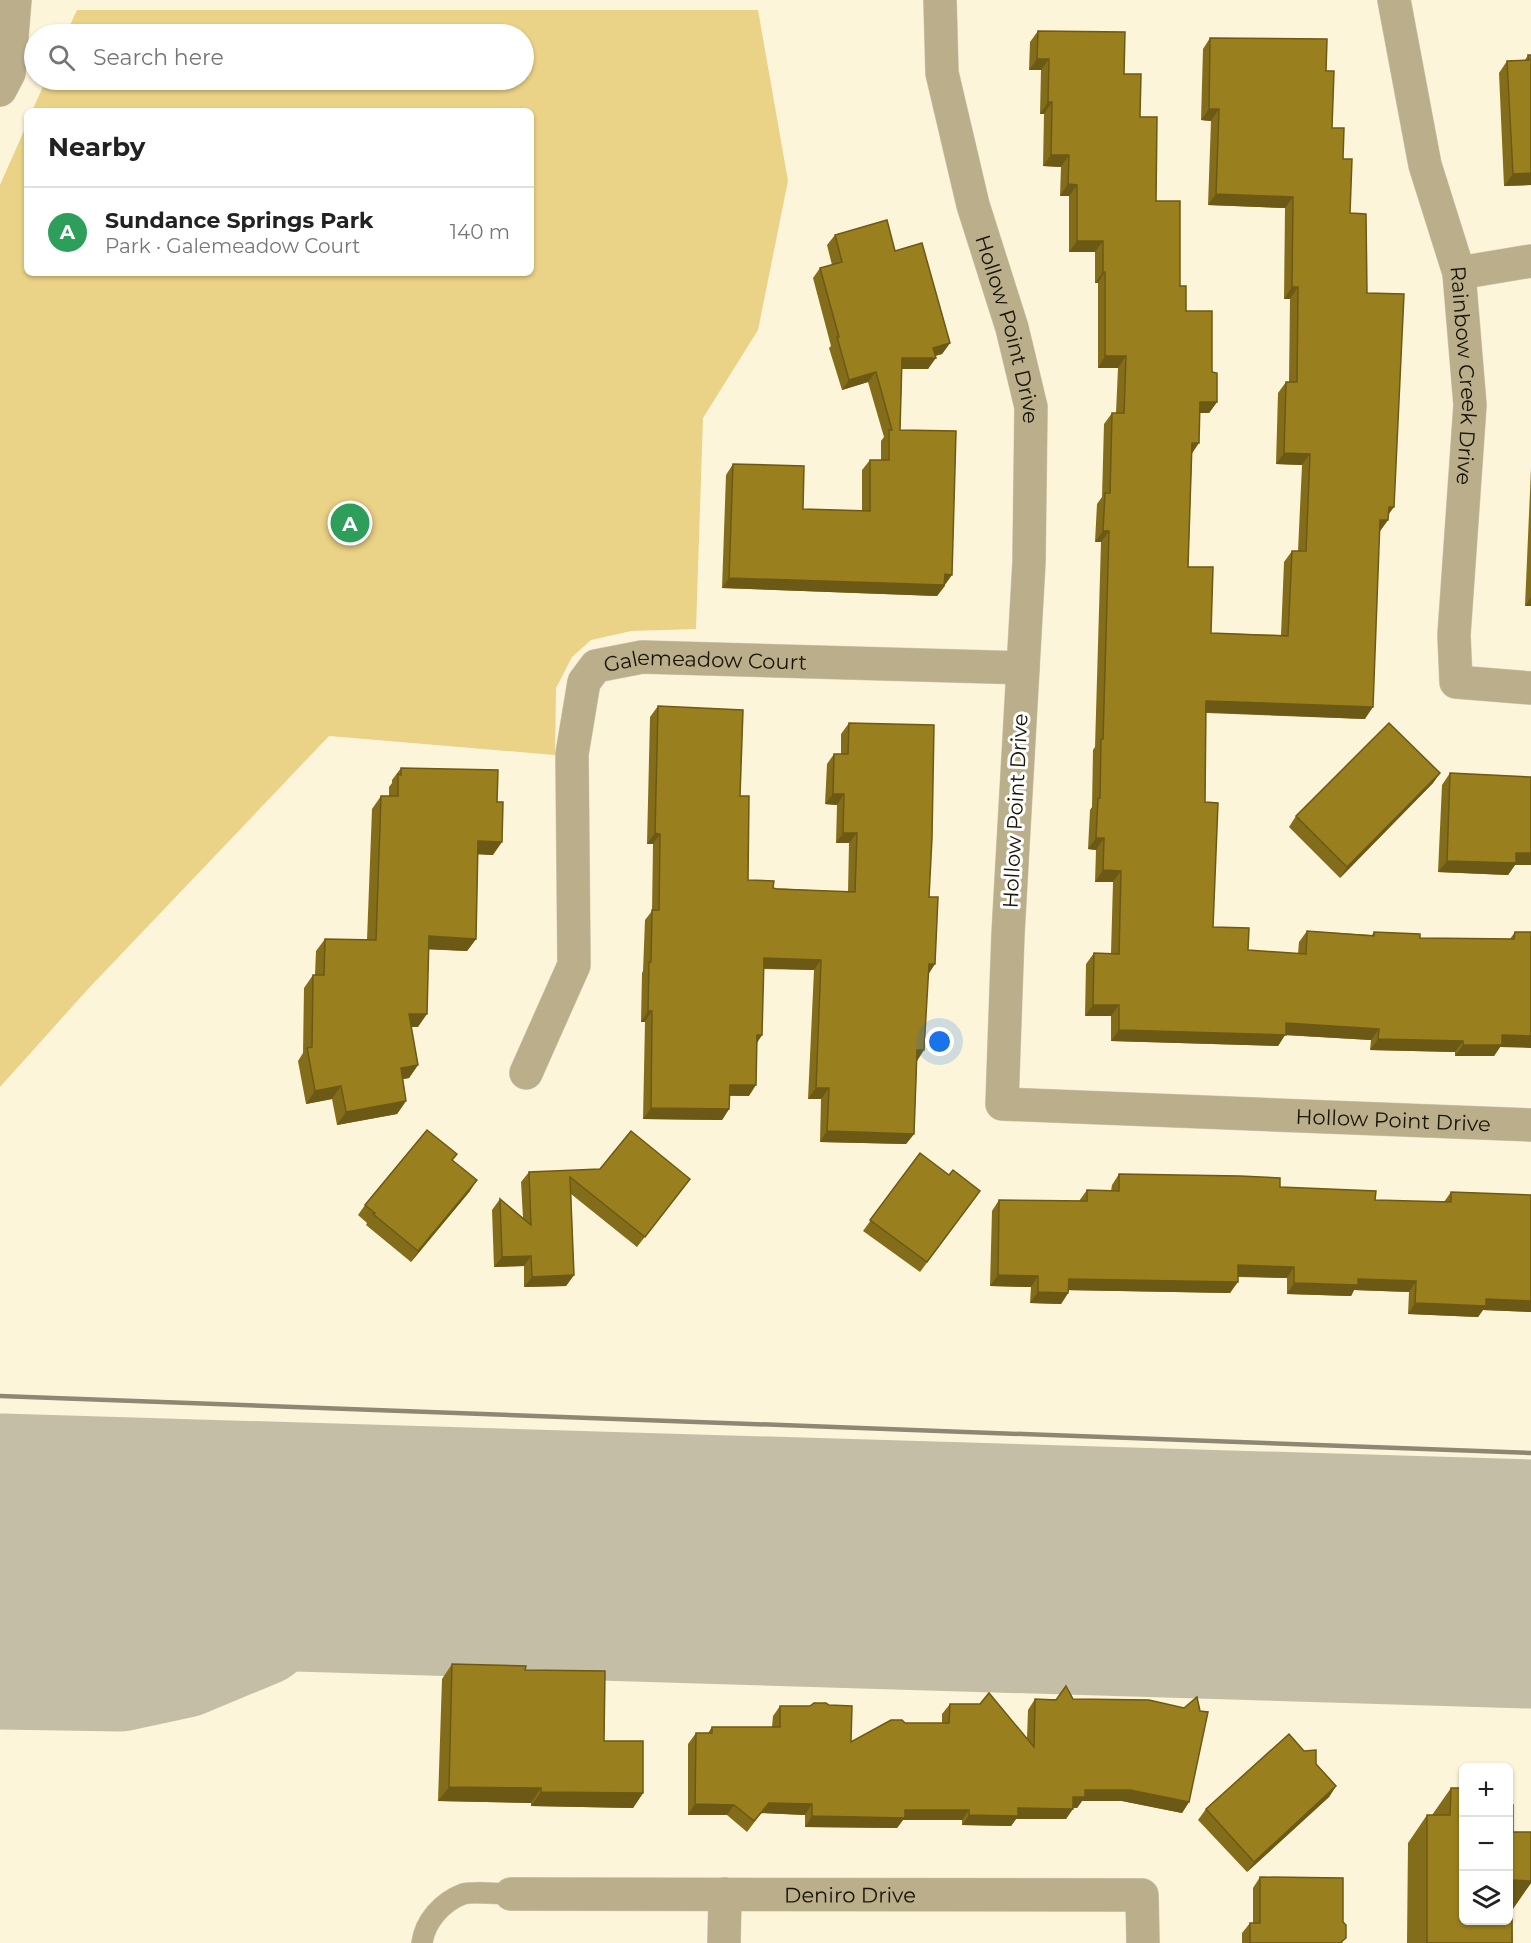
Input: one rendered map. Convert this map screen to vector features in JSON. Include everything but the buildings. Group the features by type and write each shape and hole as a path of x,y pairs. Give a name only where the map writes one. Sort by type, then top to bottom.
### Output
{"street":[{"path":"0,90 9,73 15,0"},
{"name":"Hollow Point Drive","path":"940,0 942,73 973,205 1012,328 1030,407 1029,562 1008,934 1002,1104 1531,1125"},
{"name":"Rainbow Creek Drive","path":"1394,0 1425,165 1459,273 1470,405 1454,635 1456,682 1531,688"},
{"path":"1459,273 1531,261"},
{"name":"Galemeadow Court","path":"526,1072 574,965 572,754 584,682 596,666 642,657 1023,668"},
{"name":"Deniro Drive","path":"511,1894 1142,1895 1143,1943"},
{"path":"724,1943 725,1894"}],"lane":[{"path":"422,1943 424,1933 436,1911 464,1894 511,1894"}],"shaded area":[{"path":"77,10 758,10 788,181 758,330 703,418 696,629 631,631 591,640 572,657 556,688 555,755 329,736 88,989 0,1087 0,185 24,131 24,276 534,276 534,108 33,108 41,90 534,90 534,24 71,24"}],"taxiway":[{"path":"0,1680 120,1682 185,1668 262,1636 311,1597 342,1548"}],"runway":[{"path":"0,1538 1531,1584"}],"railway":[{"path":"0,1396 1531,1453"}],"place":[{"name":"Sundance Springs Park","path":"350,523"}]}
